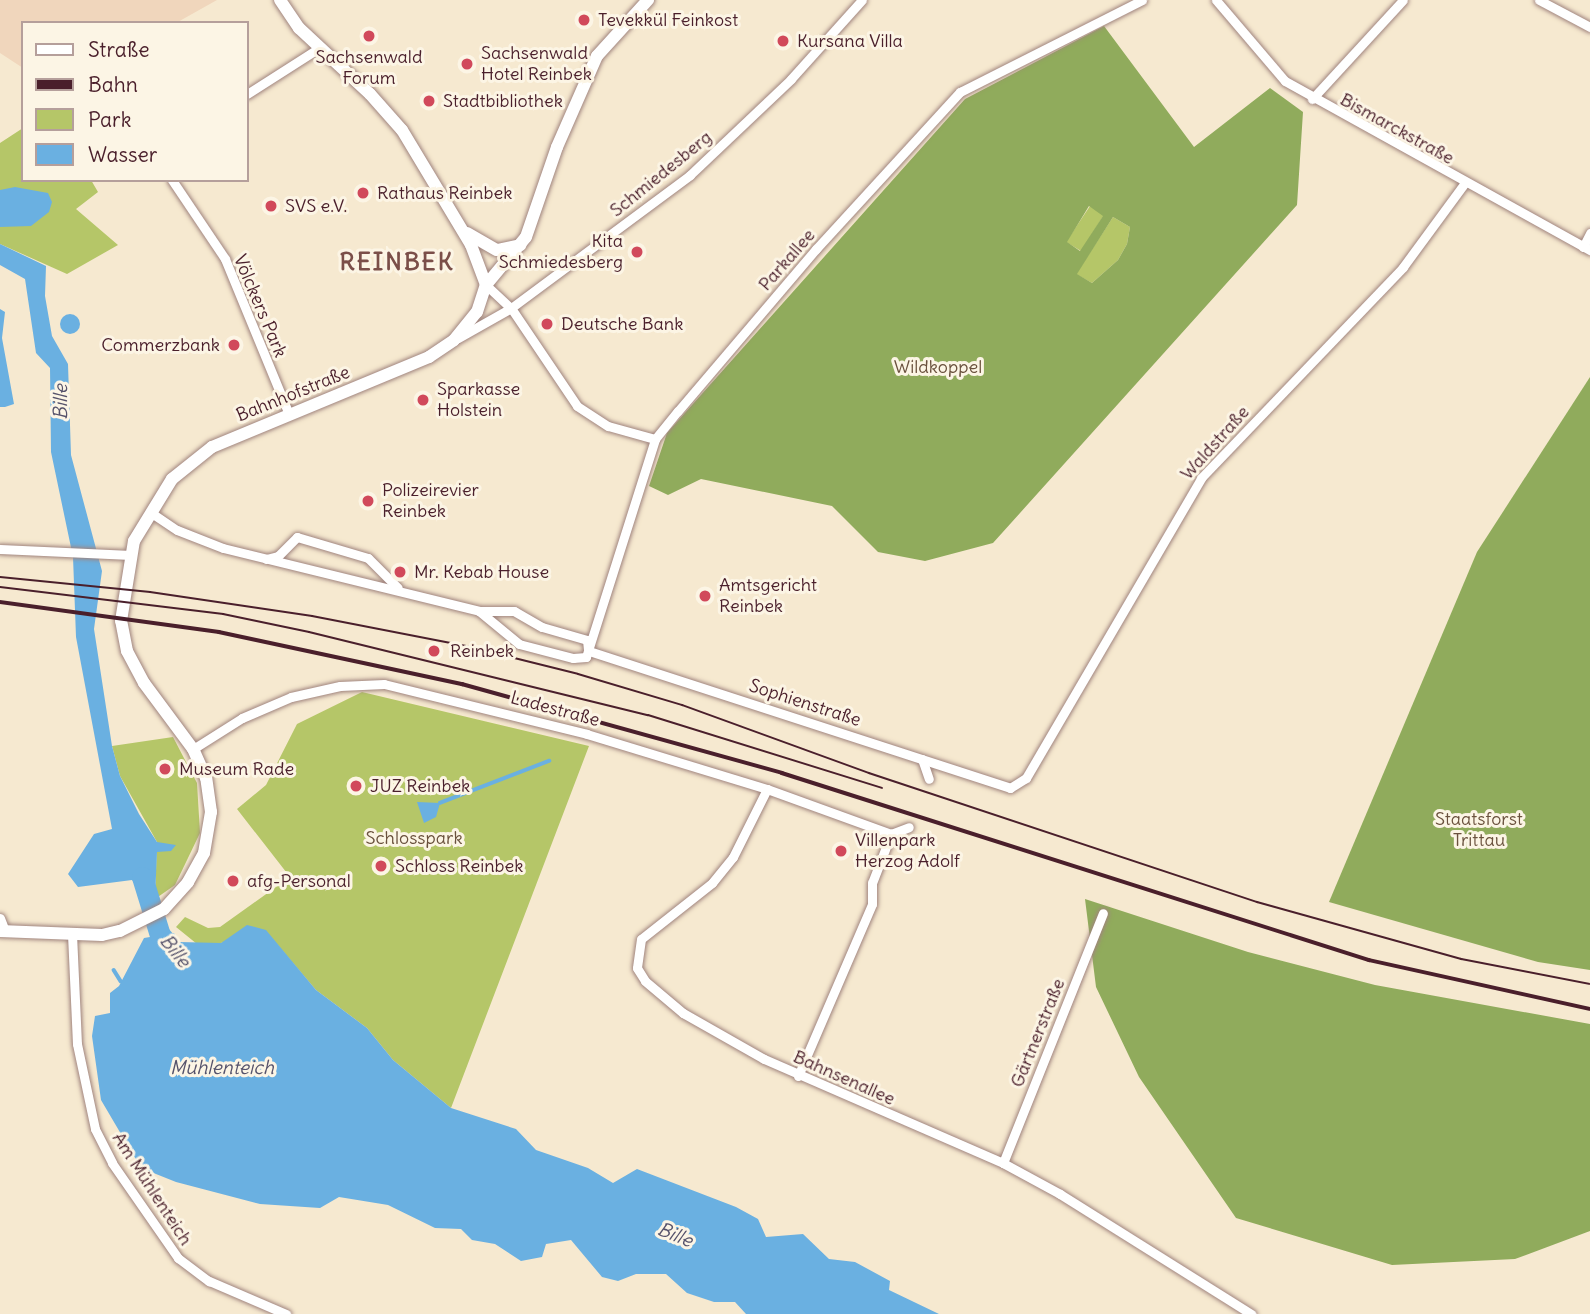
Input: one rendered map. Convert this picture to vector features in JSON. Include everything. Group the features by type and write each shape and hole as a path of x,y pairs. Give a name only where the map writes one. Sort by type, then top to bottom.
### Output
{"main road":[{"path":"280,0 319,48 402,130 471,245 486,285"},
{"path":"462,229 492,249 520,245 556,147 606,44 648,0"},
{"path":"471,245 490,265 502,266"},
{"name":"Bahnhofstraße","path":"72,934 102,935 137,925 173,900 204,853 211,811 206,778 193,749 144,683 127,651 121,621 131,555 150,512 172,480 194,460 288,412 419,361 454,340 477,312 486,285 520,245"},
{"path":"2,931 72,934"}],"street":[{"name":"Schmiedesberg","path":"454,340 511,308 690,175 791,79 862,0"},
{"name":"Parkallee","path":"589,651 655,439 808,259 960,92 1142,0"},
{"name":"Bismarckstraße","path":"1216,0 1285,81 1312,99 1464,184 1586,248"},
{"path":"1312,99 1403,0"},
{"path":"1539,0 1590,27"},
{"path":"248,93 319,48"},
{"name":"Völckers Park","path":"173,182 225,259 288,412"},
{"name":"Waldstraße","path":"1010,788 1026,778 1201,478 1395,276 1464,184"},
{"path":"1586,248 1590,233"},
{"path":"486,285 511,308 577,406 608,426 655,439"},
{"name":"Sophienstraße","path":"150,512 189,535 265,560 354,579 479,611 514,611 542,627 587,640 589,651 586,657 573,658 519,644 479,611"},
{"name":"Sophienstraße","path":"265,560 278,555 297,537 368,558 404,591"},
{"path":"0,549 131,555"},
{"name":"Sophienstraße","path":"589,651 1010,788"},
{"name":"Ladestraße","path":"193,749 242,718 291,697 340,686 384,684 574,731 767,789 891,834"},
{"path":"922,759 929,779"},
{"name":"Bahnsenallee","path":"767,789 733,857 712,883 641,939 637,968 662,999 798,1076 1003,1163 1060,1194 1251,1314"},
{"path":"798,1076 872,904 872,883 891,834 909,827"},
{"name":"Gärtnerstraße","path":"1003,1163 1103,913"},
{"path":"0,918 2,931"},
{"name":"Am Mühlenteich","path":"72,934 76,1044 95,1129 112,1163 178,1258 209,1281 286,1314"}],"shaded area":[{"path":"0,0 217,0 180,21 21,21 21,67 0,53"}],"green space":[{"name":"Wildkoppel","path":"1104,26 1194,147 1270,88 1303,112 1297,205 993,543 925,561 878,552 832,506 701,479 668,495 649,486 667,433 965,99","holes":["1089,206 1103,216 1080,251 1067,242","1113,217 1130,227 1127,244 1118,260 1092,283 1077,274"]},
{"path":"21,129 21,182 92,182 98,192 76,209 118,245 67,274 0,244 0,143"},
{"path":"1090,206 1104,215 1081,251 1066,242"},
{"path":"1113,217 1130,227 1127,244 1118,260 1092,283 1076,274"},
{"name":"Staatsforst Trittau","path":"1590,377 1590,970 1538,962 1329,902 1477,552"},
{"name":"Schlosspark","path":"362,692 589,746 451,1108 393,1060 367,1028 316,990 265,930 221,943 197,944 176,927 185,917 208,928 220,927 290,877 237,809 266,785 297,724"},
{"path":"173,737 197,783 200,833 175,885 155,899 157,842 120,776 112,746"},
{"path":"1085,899 1248,952 1375,985 1590,1024 1590,1231 1515,1259 1392,1265 1236,1218 1139,1077 1096,987"}],"water":[{"path":"15,187 48,193 52,202 49,212 31,226 0,227 0,190"},
{"path":"0,244 46,266 45,296 52,336 68,364 71,455 102,571 94,629 112,746 120,776 157,842 176,845 171,851 157,852 155,899 149,904 132,880 78,887 68,874 94,834 112,829 76,637 73,557 51,452 50,368 36,353 25,279 0,265"},
{"path":"0,309 5,312 2,338 14,404 5,407 0,407"},
{"path":"70,314 77,317 80,324 77,331 70,334 63,331 60,324 63,317"},
{"path":"417,802 440,803 436,817 424,823"},
{"name":"Mühlenteich","path":"247,925 266,930 316,990 367,1028 393,1060 451,1108 516,1129 536,1150 588,1168 613,1183 637,1169 736,1207 758,1219 766,1237 803,1234 829,1259 855,1262 890,1281 889,1290 939,1314 746,1314 735,1302 714,1302 687,1293 666,1274 636,1274 618,1281 602,1277 571,1240 546,1244 542,1257 521,1261 495,1244 472,1240 461,1229 435,1228 388,1205 339,1197 320,1208 260,1204 176,1182 141,1168 101,1100 92,1036 95,1016 110,1013 110,993 119,986 144,938 174,933 179,942 221,943"}],"waterway":[{"path":"440,803 549,761"},
{"name":"Bille","path":"142,877 160,935 179,957"},
{"path":"114,970 121,981"}],"tram line":[{"path":"0,577 150,592 312,616 466,646 578,674 682,705 869,773 1257,902 1461,959 1590,984"},
{"path":"0,587 223,614 309,632 648,715 882,788"}],"railway":[{"path":"0,602 219,632 462,684 782,773 1369,960 1590,1009"}],"place":[{"name":"Tevekkül Feinkost","path":"584,20"},
{"name":"Sachsenwald Forum","path":"369,36"},
{"name":"Kursana Villa","path":"783,41"},
{"name":"Sachsenwald Hotel Reinbek","path":"467,64"},
{"name":"Stadtbibliothek","path":"429,101"},
{"name":"Rathaus Reinbek","path":"363,193"},
{"name":"SVS e.V.","path":"271,206"},
{"name":"Kita Schmiedesberg","path":"637,252"},
{"name":"Deutsche Bank","path":"547,324"},
{"name":"Commerzbank","path":"234,345"},
{"name":"Sparkasse Holstein","path":"423,400"},
{"name":"Polizeirevier Reinbek","path":"368,501"},
{"name":"Mr. Kebab House","path":"400,572"},
{"name":"Amtsgericht Reinbek","path":"705,596"},
{"name":"Reinbek","path":"434,651"},
{"name":"Museum Rade","path":"165,769"},
{"name":"JUZ Reinbek","path":"356,786"},
{"name":"Villenpark Herzog Adolf","path":"841,851"},
{"name":"Schloss Reinbek","path":"381,866"},
{"name":"afg-Personal","path":"233,881"}],"district":[{"name":"REINBEK","path":"397,262"}]}
